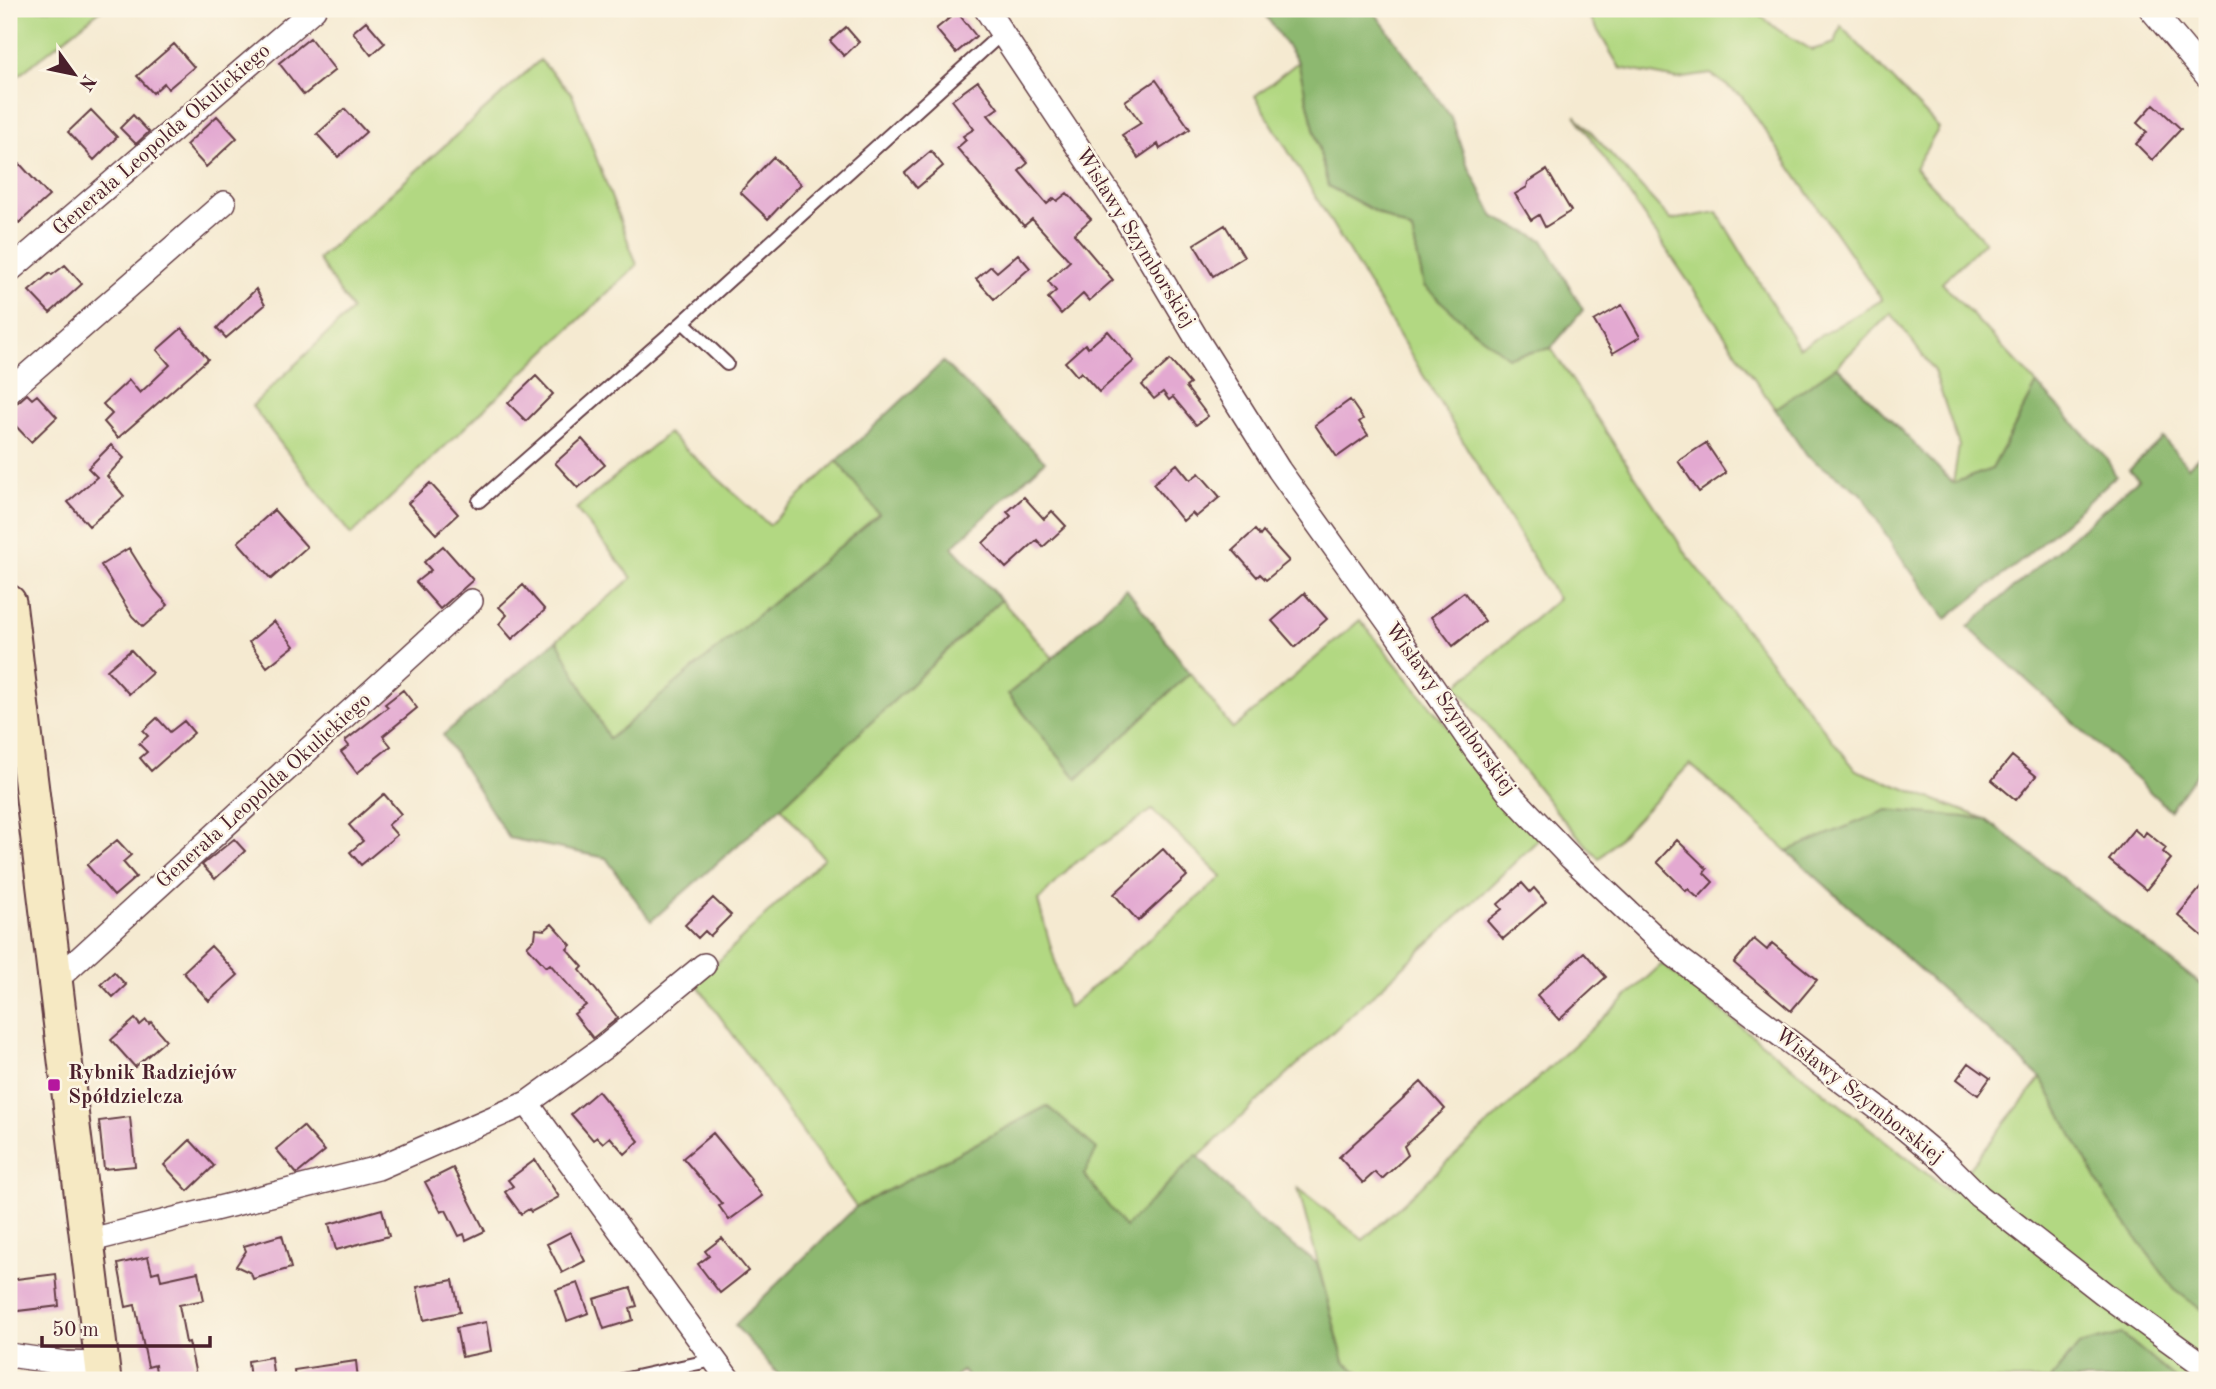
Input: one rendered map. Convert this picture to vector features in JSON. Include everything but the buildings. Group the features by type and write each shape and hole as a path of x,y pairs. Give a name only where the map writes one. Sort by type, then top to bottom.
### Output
{"street":[{"name":"Generała Leopolda Okulickiego","path":"9,271 314,9"},
{"name":"Wisławy Szymborskiej","path":"986,9 1124,216 1279,470 1485,763 1509,793 1571,858 1674,955 1903,1126 1979,1196 2107,1296 2207,1368"},
{"path":"2151,9 2207,76"},
{"path":"9,391 224,203"},
{"name":"Generała Leopolda Okulickiego","path":"56,980 471,601"},
{"path":"9,602 103,1372 65,1363 9,1356"},
{"path":"87,1241 378,1168 527,1103 606,1046 704,965"},
{"path":"527,1103 729,1380"}],"lane":[{"path":"479,501 683,322 1001,34"},
{"path":"683,322 727,364"},
{"path":"622,1380 713,1360"}],"green space":[{"path":"9,9 102,9 9,83"},
{"path":"1261,9 1372,9 1451,117 1467,164 1494,217 1543,240 1583,310 1551,348 1508,357 1471,329 1424,286 1412,231 1328,186 1298,62"},
{"path":"1585,9 1753,9 1777,29 1812,50 1835,43 1841,26 1939,128 1915,168 1985,241 1942,283 2037,384 1992,469 1953,483 1959,446 1934,371 1891,313 1837,366 1775,409 1575,115 1671,220 1717,212 1799,348 1882,300 1742,97 1711,74 1677,79 1620,68"},
{"path":"540,60 572,94 637,265 351,535 252,406 352,310 318,259"},
{"path":"1298,62 1328,186 1412,231 1424,286 1508,357 1551,348 1689,558 1856,770 1985,819 2207,989 2207,1380 2177,1380 2122,1334 2079,1345 2050,1380 1368,1380 1344,1362 1298,1188 1363,1240 1662,964 1950,1192 2041,1078 1690,764 1599,859 1561,817 1456,686 1558,599 1255,96"},
{"path":"943,362 1045,461 952,547 1001,600 781,807 651,921 606,858 509,838 443,735 557,640 609,739 879,514 837,461"},
{"path":"1837,366 1953,483 1992,469 2037,384 2105,456 2116,476 2020,562 1946,619 1894,548 1861,493 1807,456 1775,409"},
{"path":"668,433 769,525 837,461 879,514 609,740 557,640 632,578 576,509"},
{"path":"2163,438 2188,467 2207,448 2207,758 2170,810 1968,627 2139,479 2129,470"},
{"path":"1126,588 1190,673 1077,779 1008,694 1053,658"},
{"path":"1001,600 1053,658 1008,694 1077,779 1190,673 1233,729 1360,620 1539,839 1125,1228 1084,1175 1047,1106 856,1207 696,983 824,858 781,807","holes":["1152,810 1222,877 1068,1008 1038,901 1072,865"]},
{"path":"1887,810 1985,819 2207,989 2207,1314 2174,1289 2106,1197 2041,1078 1787,851"},
{"path":"1047,1106 1097,1149 1084,1175 1125,1227 1197,1155 1258,1220 1317,1263 1344,1362 1370,1380 969,1380 963,1370 951,1380 783,1380 735,1325 856,1207"},
{"path":"2122,1334 2177,1380 2050,1380 2079,1345"}],"place":[{"name":"Rybnik Radziejów Spółdzielcza","path":"54,1085"}]}
